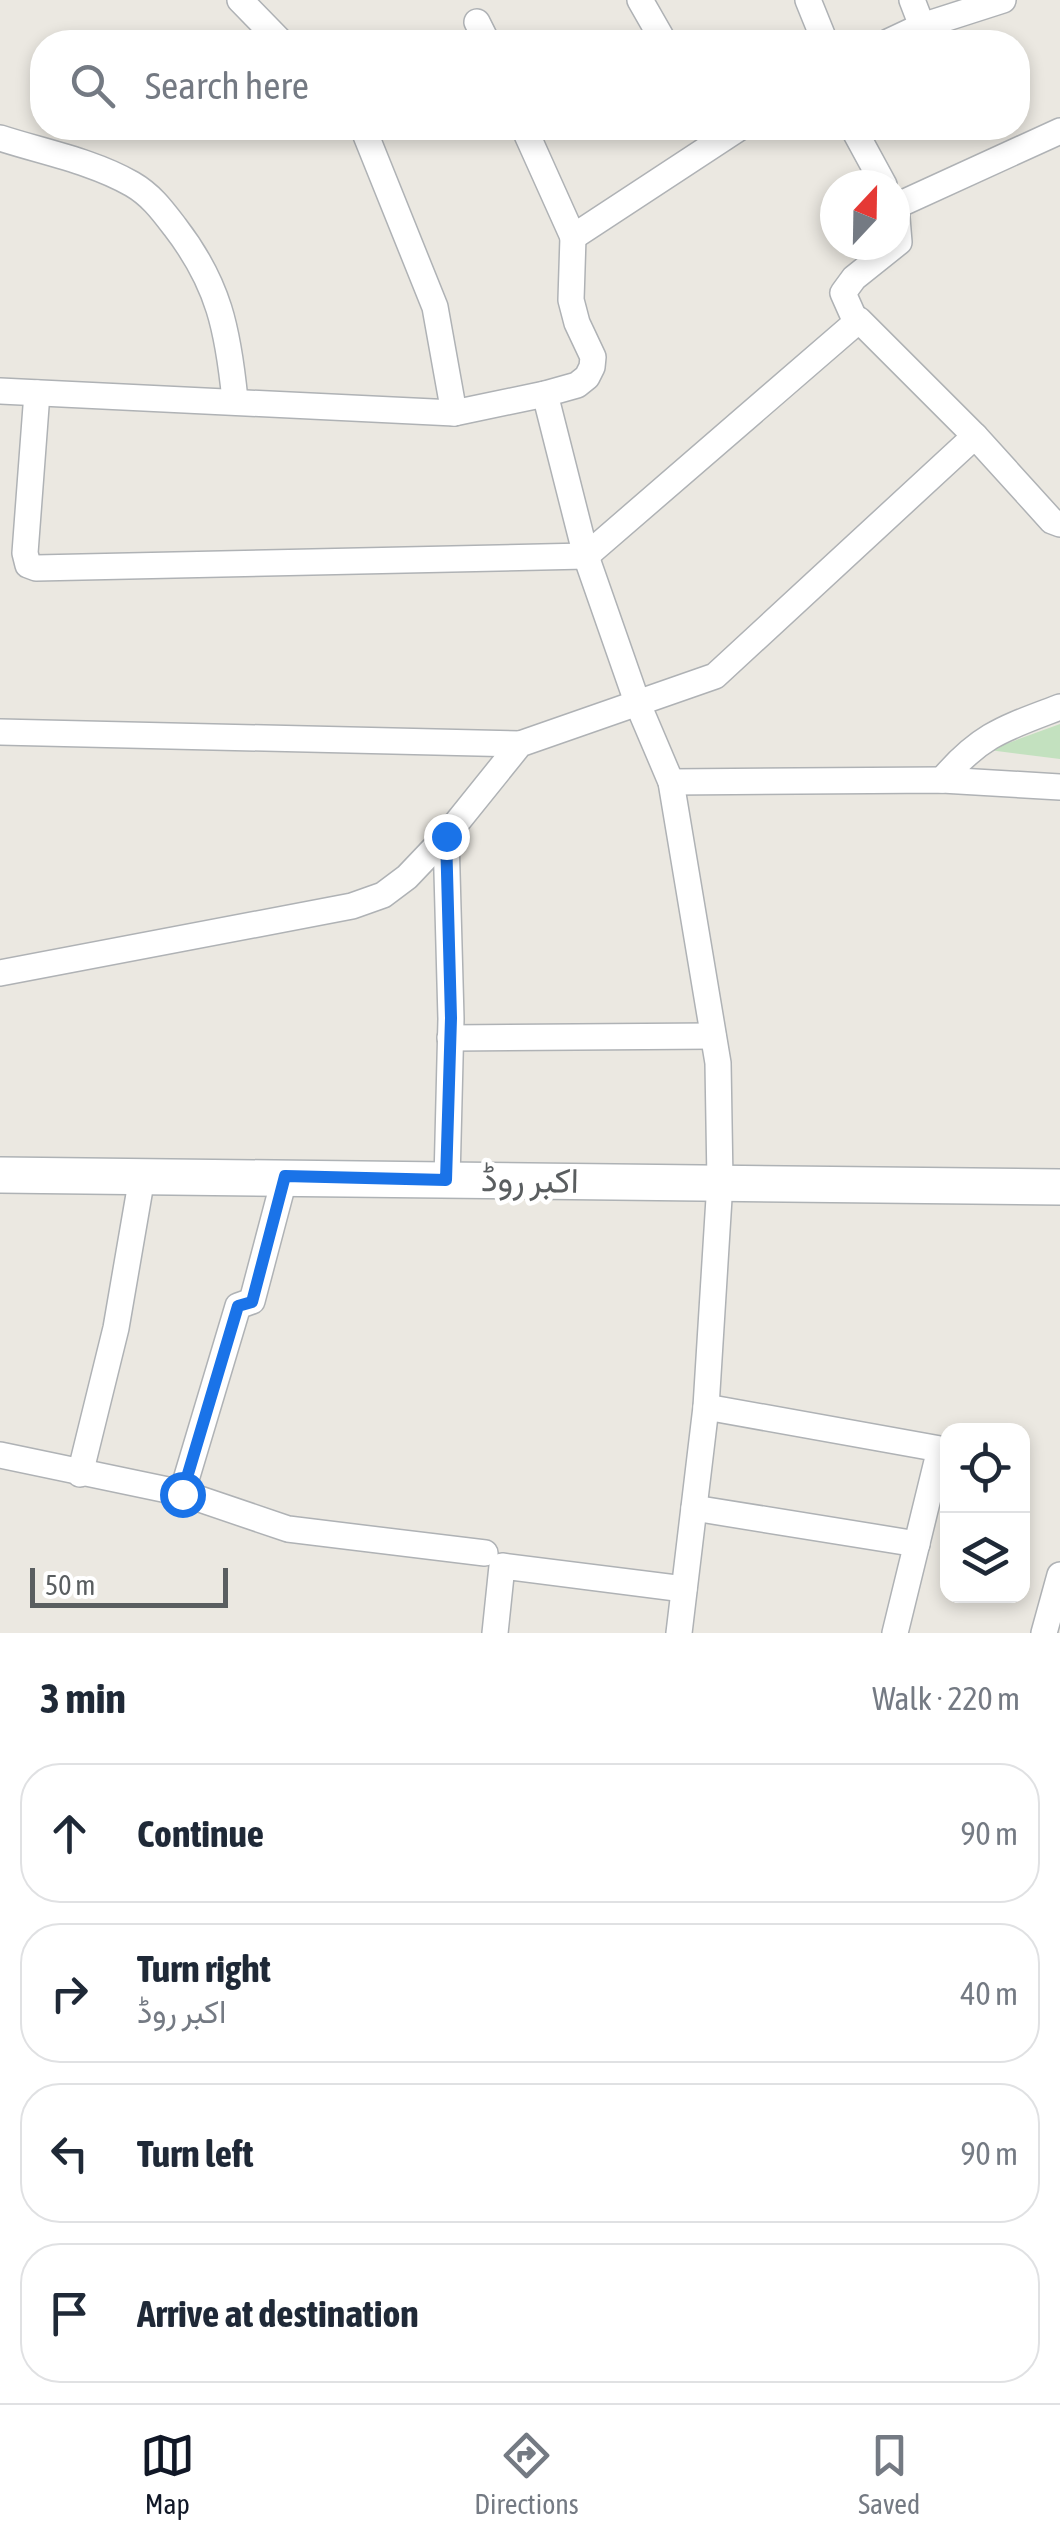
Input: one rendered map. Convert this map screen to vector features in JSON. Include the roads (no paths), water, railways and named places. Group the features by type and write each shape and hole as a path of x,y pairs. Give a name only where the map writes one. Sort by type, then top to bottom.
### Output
{"main road":[{"name":"اکبر روڈ","path":"0,1175 1060,1187"}],"street":[{"path":"240,0 270,30"},
{"path":"640,0 657,30"},
{"path":"808,0 820,30"},
{"path":"912,0 922,26"},
{"path":"914,30 1003,0"},
{"path":"910,199 1060,131"},
{"path":"0,138 109,172 153,198 208,276 230,346 235,400"},
{"path":"368,140 435,306 454,413"},
{"path":"0,391 454,413 577,385 587,378 593,357 570,300 573,237 529,140"},
{"path":"573,237 712,140"},
{"path":"860,140 876,170"},
{"path":"855,320 843,293 876,260"},
{"path":"37,393 25,553 28,565 36,568 586,556 855,320 863,321 1052,521 1060,524"},
{"path":"545,394 586,556 670,782 718,1062 720,1182 706,1408 679,1633"},
{"path":"0,732 520,744 715,676 975,436"},
{"path":"942,780 967,751 1000,730 1060,708"},
{"path":"0,973 352,906 383,895 407,877 446,836 520,744"},
{"path":"670,782 942,780 1060,787"},
{"path":"446,836 450,1038 446,1180"},
{"path":"450,1038 713,1036"},
{"path":"80,1474 116,1328 142,1176"},
{"path":"182,1494 238,1306 252,1302 285,1176"},
{"path":"706,1408 940,1450 895,1633"},
{"path":"0,1455 182,1494 288,1529 485,1554"},
{"path":"694,1508 917,1544"},
{"path":"495,1633 502,1566 684,1588"},
{"path":"1044,1633 1060,1575"}]}
